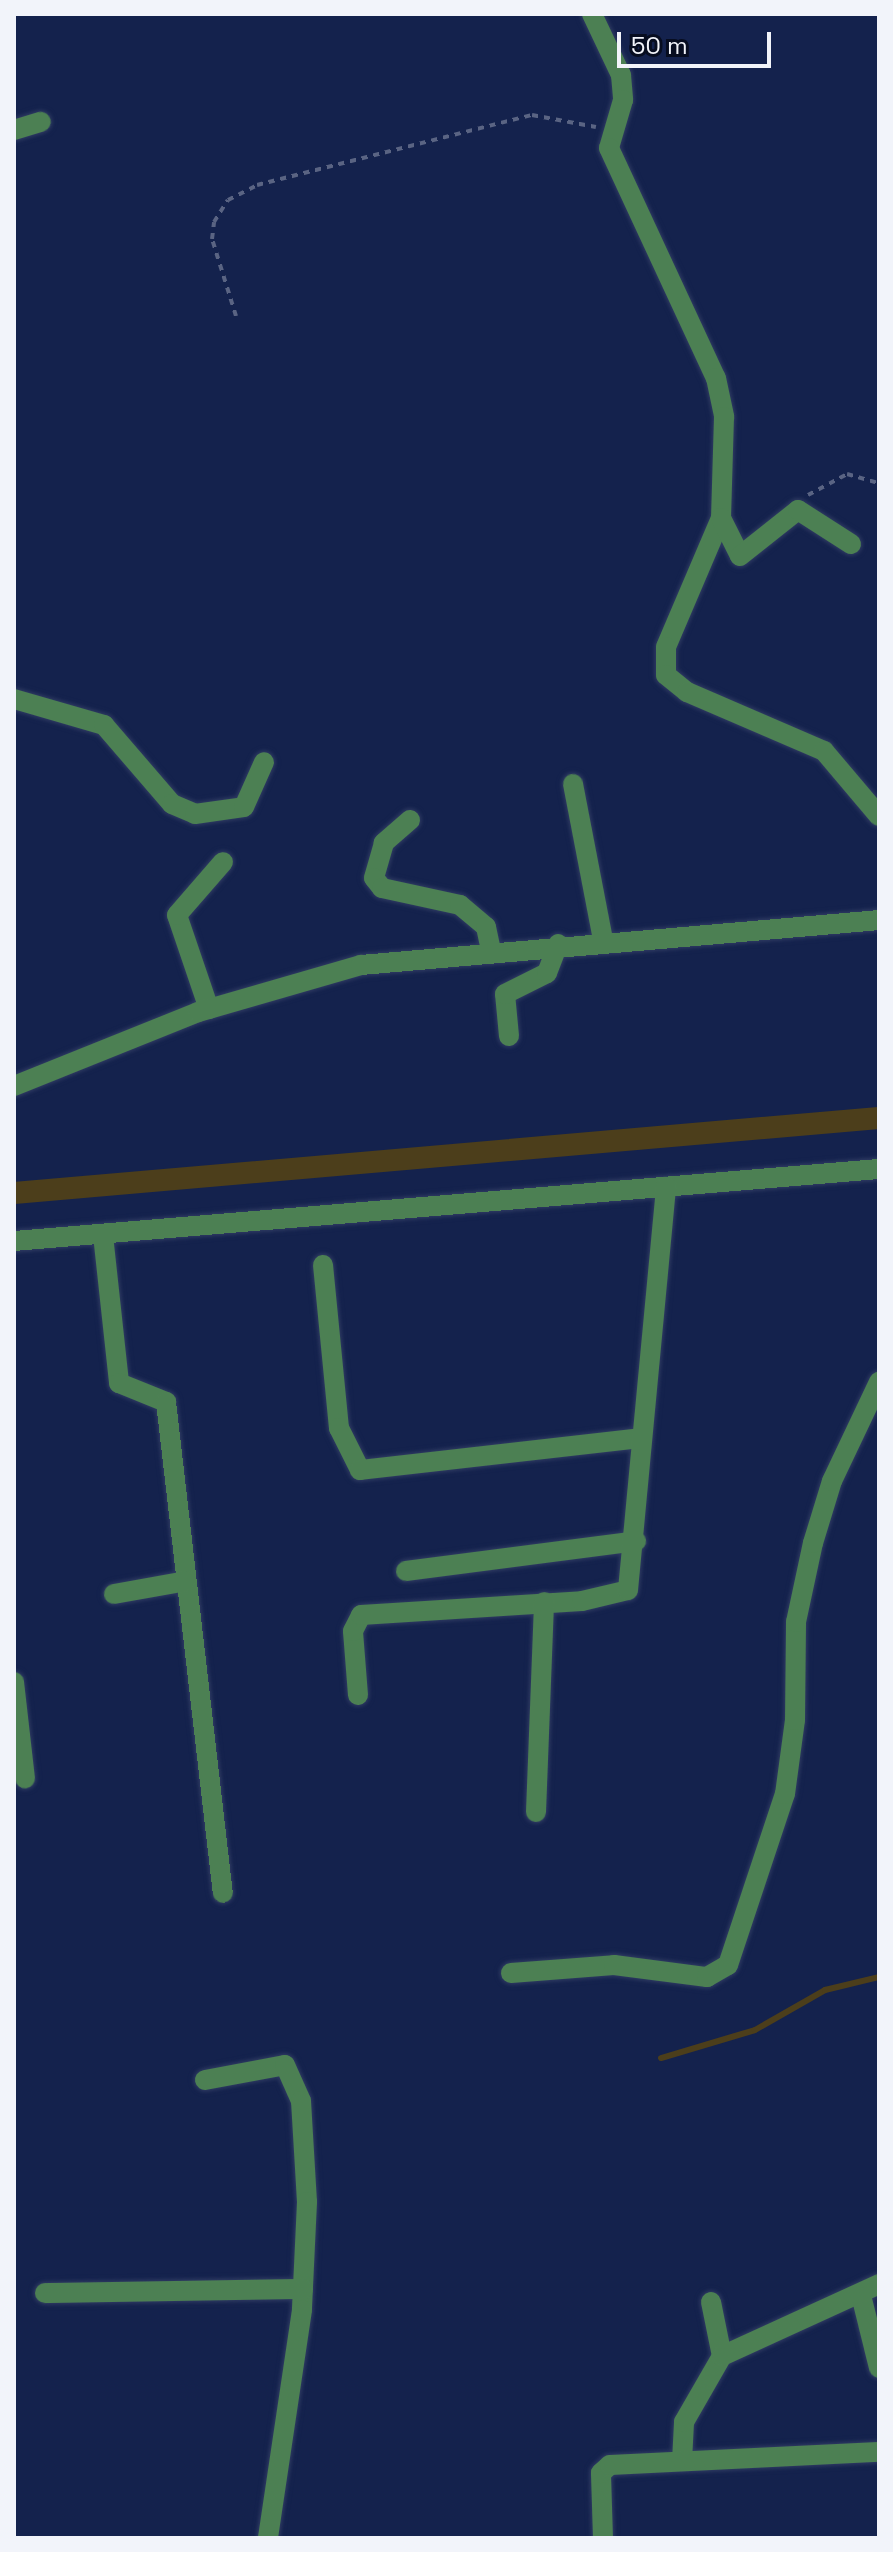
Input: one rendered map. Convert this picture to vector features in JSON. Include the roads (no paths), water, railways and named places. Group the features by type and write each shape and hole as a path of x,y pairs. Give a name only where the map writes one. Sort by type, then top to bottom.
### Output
{"street":[{"path":"592,14 621,75 623,100 610,131 620,177 716,378 726,469 721,518 666,647 666,675 687,692 824,751 879,816"},
{"path":"14,130 41,122"},
{"path":"721,518 740,556 798,510 851,544"},
{"path":"14,699 104,725 172,804 195,814 244,807 264,762"},
{"path":"573,784 603,940"},
{"path":"410,820 384,843 374,878 390,891 460,905 486,927 491,950"},
{"path":"209,1009 177,915 223,862"},
{"path":"14,1086 209,1009 361,965 603,940 879,920"},
{"path":"509,1036 505,994 547,973 558,944"},
{"path":"14,1241 879,1169"},
{"path":"358,1695 353,1631 361,1615 619,1596 633,1579 641,1438 666,1187"},
{"path":"103,1235 119,1383 166,1402 223,1893"},
{"path":"323,1265 339,1428 360,1470 641,1438"},
{"path":"511,1973 614,1965 707,1977 728,1965 785,1794 795,1720 796,1622 816,1532 879,1382"},
{"path":"406,1571 636,1541"},
{"path":"114,1594 186,1581"},
{"path":"536,1812 544,1602"},
{"path":"14,1682 25,1778"},
{"path":"205,2080 274,2063 293,2071 307,2202 303,2289 268,2538"},
{"path":"45,2293 303,2289"},
{"path":"682,2461 684,2422 722,2356 870,2289 879,2368"},
{"path":"711,2302 722,2356"},
{"path":"603,2538 604,2468 682,2461 879,2452"}],"waterway":[{"path":"14,1193 879,1118"},
{"path":"661,2058 755,2030 825,1990 879,1977"}]}
